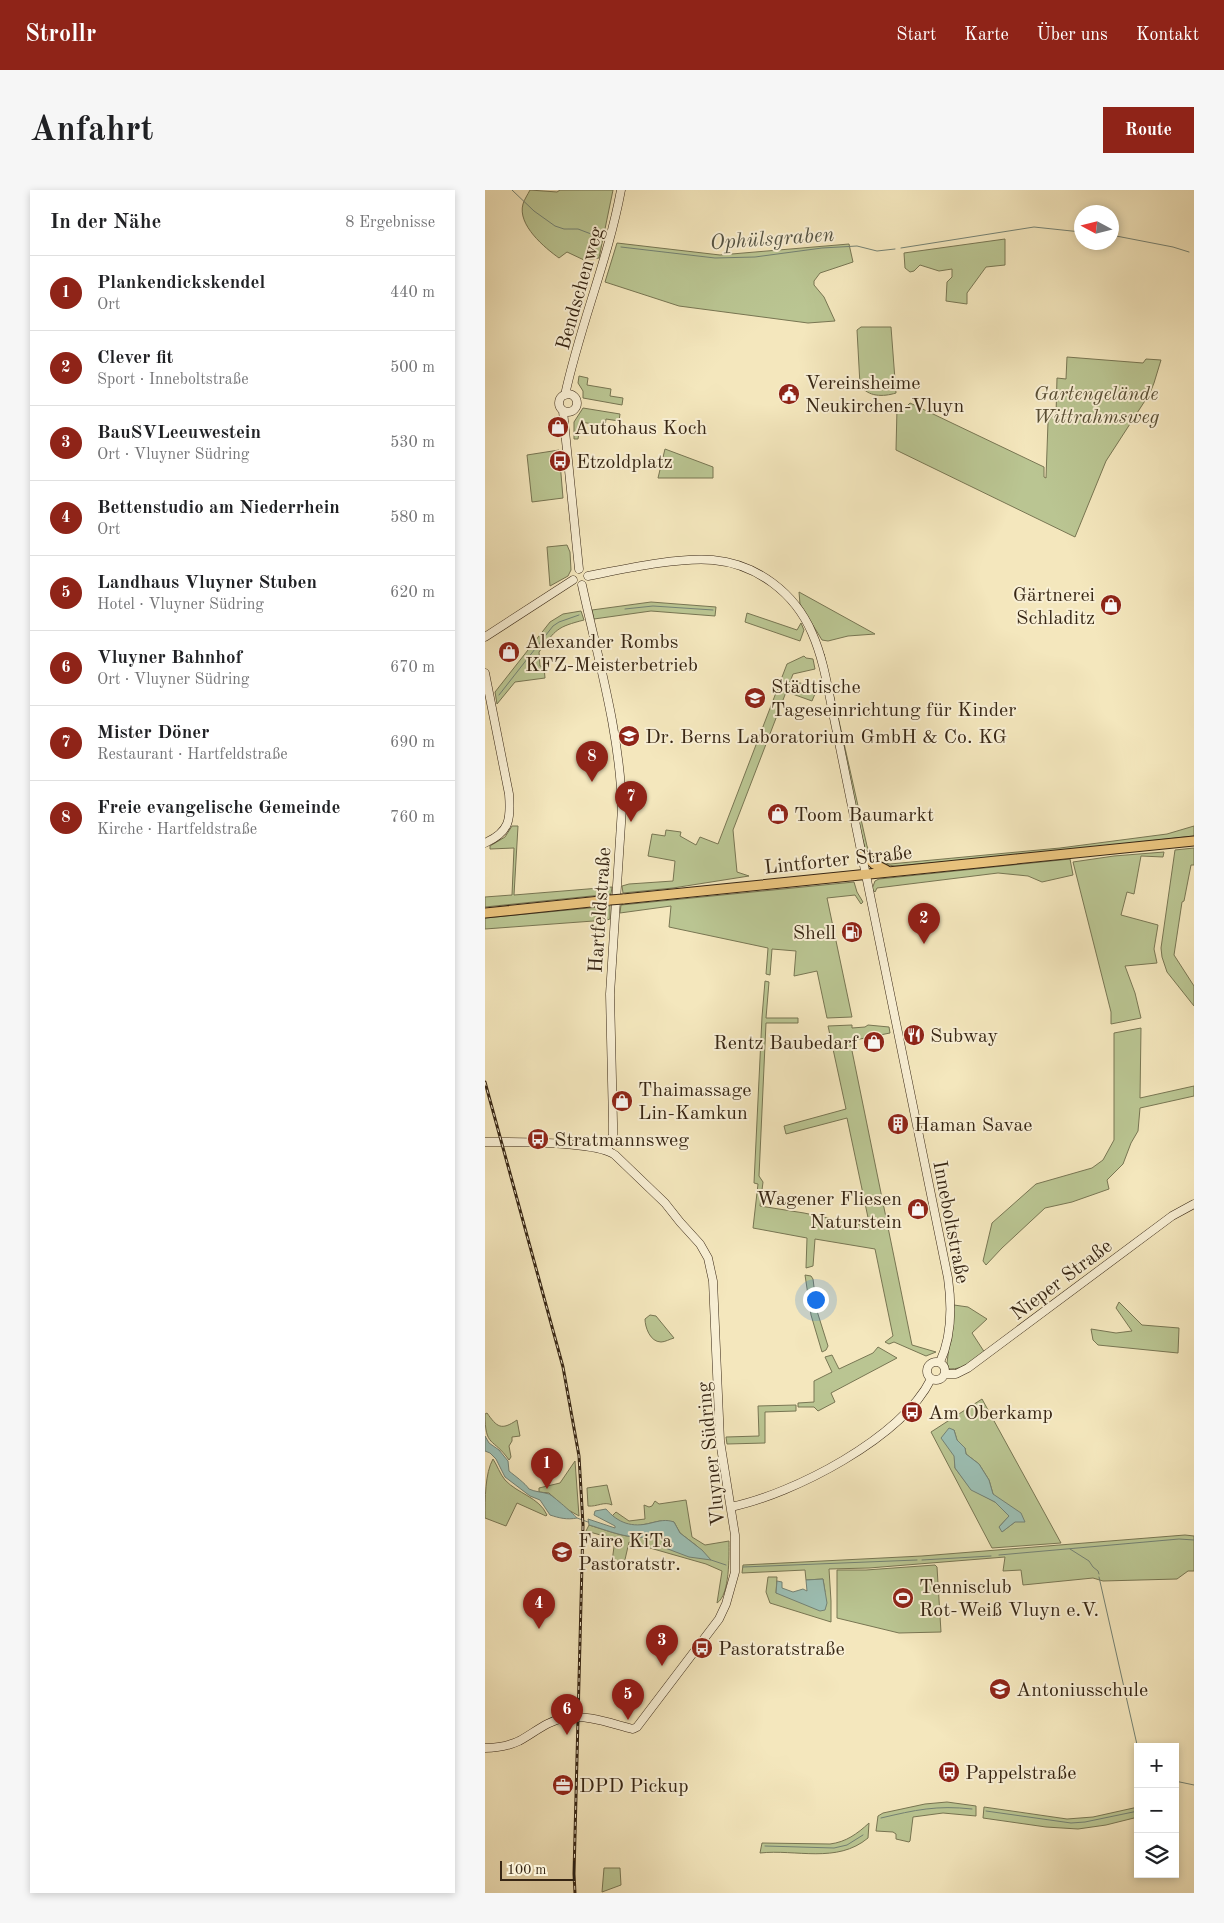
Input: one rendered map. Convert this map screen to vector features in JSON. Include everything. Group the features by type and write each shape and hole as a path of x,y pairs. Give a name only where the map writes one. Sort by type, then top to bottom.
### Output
{"main road":[{"name":"Lintforter Straße","path":"485,912 1194,842"},
{"path":"862,853 874,864 889,871"}],"street":[{"name":"Bendschenweg","path":"568,395 581,333 607,250 621,190"},
{"path":"567,411 575,409 577,404 576,399 568,395 562,397 559,403 567,411 567,440 579,570"},
{"name":"Inneboltstraße","path":"588,576 696,559 712,560 741,566 769,581 789,596 806,620 818,647 862,853 948,1278 951,1297 950,1320 940,1362"},
{"path":"579,570 585,570 588,576 588,581 582,585 575,584 573,580 573,574 579,570"},
{"path":"485,637 573,580"},
{"name":"Hartfeldstraße","path":"582,585 617,748 623,808 610,994 613,1135 607,1150"},
{"path":"485,673 509,794 510,814 501,834 485,842"},
{"path":"485,1142 561,1144 607,1150"},
{"name":"Vluyner Südring","path":"485,1748 499,1748 518,1742 547,1724 567,1718 584,1718 633,1729 637,1727 719,1619 733,1582 736,1561 731,1507 720,1441 712,1270 700,1244 665,1203 615,1155 607,1150"},
{"name":"Nieper Straße","path":"945,1374 956,1374 968,1368 1173,1216 1194,1204"},
{"path":"940,1362 945,1369 945,1374 939,1380 931,1379 927,1372 928,1367 932,1363 940,1362"},
{"path":"731,1507 775,1495 855,1454 905,1414 919,1398 931,1379"}],"green space":[{"path":"530,190 557,192 560,190 613,190 599,258 584,260 567,252 559,258 540,242 528,228 522,212 524,202"},
{"path":"1005,239 1005,265 986,267 967,293 967,304 946,301 947,282 952,277 952,269 939,271 920,265 910,272 905,268 904,253"},
{"path":"617,243 720,255 849,244 853,262 820,273 814,281 814,285 824,297 835,321 808,323 679,306 605,282"},
{"path":"861,327 891,327 896,393 886,395 871,394 860,385 857,330"},
{"name":"Gartengelände Wittrahmsweg","path":"1067,357 1143,363 1146,359 1161,360 1150,393 1106,461 1075,537 896,450 897,408 907,406 910,403 1044,467 1044,477 1046,478 1048,422 1052,416 1056,415 1057,378 1066,379"},
{"path":"579,376 588,378 587,385 611,389 610,396 623,398 622,405 583,398 583,391 578,383"},
{"path":"583,408 620,414 619,421 606,419 605,426 581,422 578,439 574,439 574,422"},
{"path":"665,449 713,467 713,478 658,478"},
{"path":"559,450 558,461 560,462 563,498 532,502 527,455"},
{"path":"567,545 570,552 571,570 568,576 550,586 547,547"},
{"path":"799,592 875,634 848,636 828,641 822,640 800,604"},
{"path":"651,602 716,607 715,616 651,611 594,619 592,610"},
{"path":"581,611 584,620 562,627 549,638 539,652 540,666 544,667 545,678 515,682 497,704 495,692 550,622 563,614"},
{"path":"747,613 797,630 801,623 804,630 800,641 745,622"},
{"path":"824,654 867,846 870,854 878,861 890,864 1060,848 1167,834 1194,826 1194,836 1020,855 895,866 881,864 869,857 865,848 854,806"},
{"path":"804,656 813,659 815,669 793,674 733,830 737,872 749,876 673,888 623,893 622,886 629,884 673,881 675,861 648,856 652,834 665,836 666,830 681,832 680,836 696,845 700,837 718,844 787,664"},
{"path":"792,680 817,689 812,701 787,692"},
{"path":"512,826 518,826 514,895 612,887 611,894 485,907 485,897 512,895 514,848 490,849 490,846 505,837"},
{"path":"1194,848 1194,865 1191,865 1184,901 1182,902 1174,955 1194,986 1194,1006 1167,972 1161,948 1175,850"},
{"path":"1164,852 1163,857 1141,856 1134,894 1127,892 1121,915 1158,925 1154,949 1157,963 1125,966 1135,993 1141,1018 1111,1024 1111,1012 1073,862"},
{"path":"1070,859 1073,875 1042,882 1028,876 998,873 877,888 875,892 872,889 875,881 879,879"},
{"path":"854,882 863,902 861,904 855,895 827,898 852,1017 827,1018 817,971 794,976 796,951 772,949 770,975 766,974 768,948 669,927 671,906 620,913 621,905"},
{"path":"610,906 610,919 607,920 485,929 485,918"},
{"path":"765,981 769,982 766,1018 798,1018 798,1023 766,1023 759,1176 763,1182 760,1206 870,1227 847,1118 786,1134 784,1126 846,1109 828,1026 852,1025 852,1028 868,1025 889,1027 890,1033 850,1041 912,1345 936,1352 926,1356 894,1342 889,1344 885,1342 893,1336 875,1249 815,1239 813,1266 806,1268 807,1238 753,1228 758,1184 754,1183"},
{"path":"1141,1028 1140,1098 1194,1086 1194,1096 1140,1108 1138,1131 1123,1164 1107,1180 1109,1189 1072,1202 1045,1208 986,1265 983,1261 992,1223 1036,1184 1092,1168 1103,1160 1114,1140 1114,1033"},
{"path":"805,1275 811,1276 813,1279 817,1311 828,1346 822,1352 811,1315"},
{"path":"1119,1302 1142,1325 1179,1328 1178,1353 1098,1345 1093,1340 1091,1329 1116,1333 1132,1331 1116,1308"},
{"path":"954,1305 968,1307 987,1319 972,1333 985,1353 964,1366 949,1369 947,1363"},
{"path":"650,1315 656,1316 674,1338 664,1342 654,1340 647,1330 645,1322 645,1319"},
{"path":"878,1347 897,1358 831,1393 835,1402 818,1411 814,1407 798,1407 798,1403 814,1402 814,1381 832,1372 825,1357 832,1355 839,1369 873,1353"},
{"path":"982,1399 1061,1543 992,1548 931,1432","holes":["954,1430 957,1440 965,1448 966,1454 979,1464 989,1480 993,1494 1015,1522 1003,1531 999,1527 1009,1516 995,1502 971,1489 955,1468"]},
{"path":"796,1405 796,1411 765,1412 765,1443 727,1444 726,1437 759,1436 758,1406"},
{"path":"487,1413 500,1426 507,1426 517,1420 520,1436 512,1437 509,1446 511,1457 509,1460 488,1437 485,1425 485,1414"},
{"path":"493,1459 505,1480 539,1504 546,1516 517,1503 506,1526 485,1518 487,1479"},
{"path":"575,1461 579,1516 565,1508 549,1493 539,1492 539,1488 560,1483"},
{"path":"607,1485 612,1505 588,1506 587,1488"},
{"path":"686,1500 692,1537 705,1545 729,1541 727,1584 721,1599 717,1603 722,1571 706,1564 629,1542 624,1564 612,1562 615,1539 586,1531 589,1525 632,1537 658,1535 672,1541 661,1545 697,1546 680,1533 674,1522 660,1521 637,1526 625,1525 612,1516 616,1512 629,1521 645,1519 644,1505 652,1506 655,1501 659,1504"},
{"path":"1185,1535 1194,1536 1194,1571 1188,1571 1177,1579 1103,1581 1093,1578 1023,1585 1021,1570 1003,1571 1005,1557 869,1568 829,1569 831,1622 770,1603 766,1592 768,1577 777,1577 776,1593 825,1592 823,1579 806,1580 805,1570 742,1573 743,1565 922,1556"},
{"name":"Tennisclub Rot-Weiß Vluyn e.V.","path":"935,1565 937,1567 941,1632 899,1633 837,1618 837,1570"},
{"path":"947,1802 976,1806 976,1816 943,1813 913,1817 909,1842 896,1839 896,1834 893,1832 876,1831 878,1816 883,1813 925,1804"},
{"path":"984,1807 1067,1819 1093,1817 1134,1808 1134,1818 1078,1829 1046,1827 983,1818"},
{"path":"869,1823 868,1838 856,1846 843,1851 816,1854 760,1853 762,1843 836,1843 851,1837"},
{"path":"604,1868 620,1868 621,1885 602,1892"}],"water":[{"path":"949,1428 954,1430 957,1440 965,1448 966,1454 979,1464 989,1480 993,1494 1021,1513 1025,1522 1015,1522 1002,1532 999,1527 1009,1516 995,1502 971,1490 955,1468 954,1456 941,1438"},
{"path":"485,1436 489,1443 499,1450 508,1461 509,1471 529,1489 549,1494 577,1518 570,1519 550,1515 540,1500 530,1496 505,1477 496,1459 485,1451"},
{"path":"606,1509 615,1518 626,1523 638,1525 663,1521 674,1522 680,1533 702,1550 711,1560 689,1557 660,1546 671,1541 658,1535 632,1537 589,1525 588,1519 615,1528 615,1526 594,1515 595,1511"},
{"path":"823,1579 827,1603 825,1610 820,1611 776,1593 777,1581 782,1582 782,1588 793,1592 803,1589 807,1591 806,1580"}],"waterway":[{"name":"Ophülsgraben","path":"512,190 534,211 555,226 564,229 578,229 599,237"},
{"name":"Ophülsgraben","path":"901,248 1034,227 1074,231"},
{"name":"Ophülsgraben","path":"1119,237 1189,252"},
{"name":"Ophülsgraben","path":"621,247 715,258 755,257 822,248 857,246 877,251 895,249"},
{"path":"625,609 653,606 713,610"},
{"path":"499,695 553,626 579,615"},
{"path":"577,1518 588,1522"},
{"path":"999,1555 1179,1539 1194,1540"},
{"path":"1070,1549 1089,1561 1099,1574"},
{"path":"922,1560 991,1556"},
{"path":"711,1560 726,1565"},
{"path":"743,1567 917,1560"},
{"path":"1099,1577 1137,1743"},
{"path":"1179,1782 1194,1785"},
{"path":"881,1818 926,1809 972,1809"},
{"path":"986,1811 1071,1823 1134,1812"},
{"path":"765,1846 834,1848 847,1845 863,1835"}],"railway":[{"path":"485,1082 563,1367 579,1456 583,1525 575,1893"}],"place":[{"name":"Vereinsheime Neukirchen-Vluyn","path":"789,394"},
{"name":"Autohaus Koch","path":"558,427"},
{"name":"Etzoldplatz","path":"560,461"},
{"name":"Gärtnerei Schladitz","path":"1111,605"},
{"name":"Alexander Rombs KFZ-Meisterbetrieb","path":"509,652"},
{"name":"Städtische Tageseinrichtung für Kinder","path":"755,698"},
{"name":"Dr. Berns Laboratorium GmbH & Co. KG","path":"629,736"},
{"name":"Freie evangelische Gemeinde","path":"592,782"},
{"name":"Toom Baumarkt","path":"778,814"},
{"name":"Mister Döner","path":"631,822"},
{"name":"Shell","path":"852,932"},
{"name":"Clever fit","path":"924,944"},
{"name":"Subway","path":"914,1035"},
{"name":"Rentz Baubedarf","path":"874,1042"},
{"name":"Thaimassage Lin-Kamkun","path":"622,1101"},
{"name":"Haman Savae","path":"898,1124"},
{"name":"Stratmannsweg","path":"538,1139"},
{"name":"Wagener Fliesen Naturstein","path":"918,1209"},
{"name":"Am Oberkamp","path":"912,1412"},
{"name":"Plankendickskendel","path":"547,1489"},
{"name":"Faire KiTa Pastoratstr.","path":"562,1552"},
{"name":"Tennisclub Rot-Weiß Vluyn e.V.","path":"903,1598"},
{"name":"Bettenstudio am Niederrhein","path":"539,1629"},
{"name":"Pastoratstraße","path":"702,1648"},
{"name":"BauSVLeeuwestein","path":"662,1666"},
{"name":"Antoniusschule","path":"1000,1689"},
{"name":"Landhaus Vluyner Stuben","path":"628,1720"},
{"name":"Vluyner Bahnhof","path":"567,1735"},
{"name":"Pappelstraße","path":"949,1772"},
{"name":"DPD Pickup","path":"563,1785"}]}
